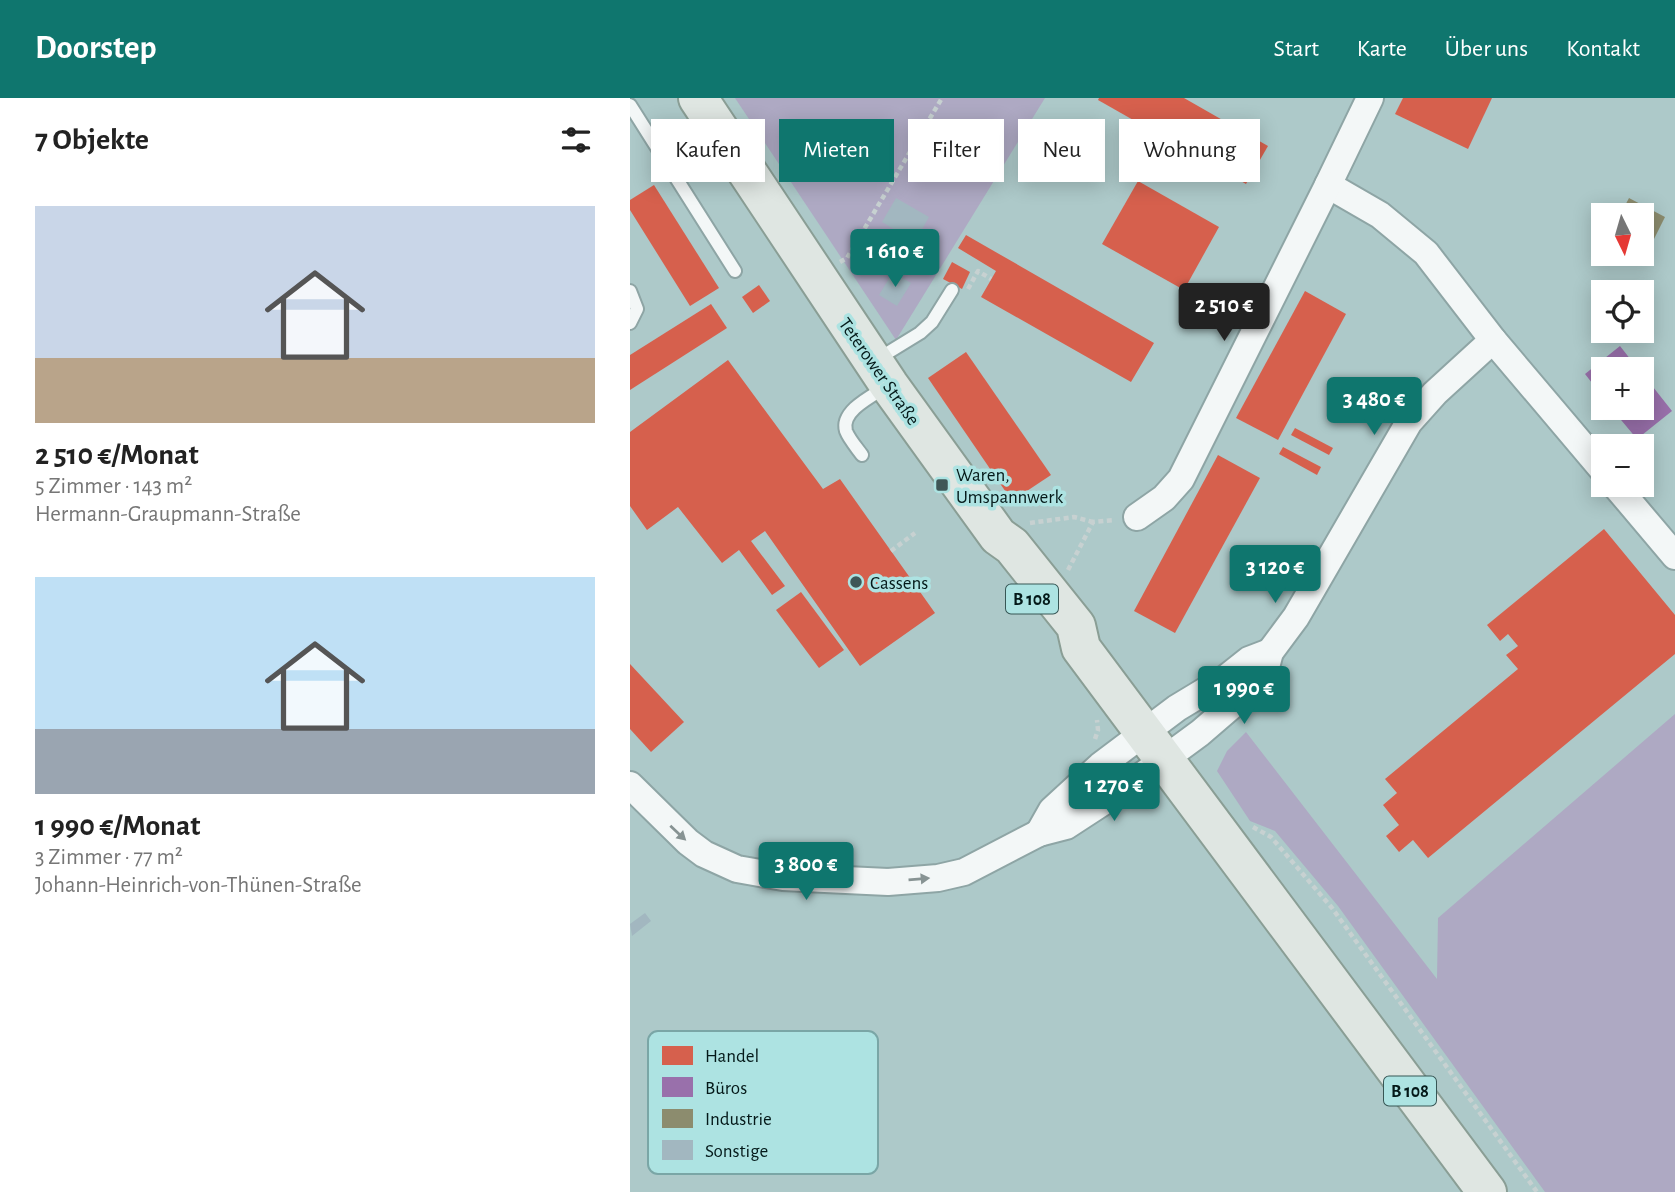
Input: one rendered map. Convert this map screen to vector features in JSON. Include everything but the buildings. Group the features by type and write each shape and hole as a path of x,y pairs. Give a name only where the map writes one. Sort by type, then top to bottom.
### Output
{"main road":[{"name":"Teterower Straße","path":"698,98 881,374 1008,528 1012,546 1076,626 1081,648 1158,753"},
{"name":"B 108","path":"1158,753 1487,1192"}],"street":[{"path":"1137,517 1164,498 1181,479 1370,98"},
{"path":"1328,185 1380,215 1426,253 1493,340 1591,456"},
{"path":"630,785 679,834 704,854 737,869 758,873 848,882 938,878 964,873 1015,848 1039,834 1052,810 1100,766 1158,753 1177,708 1225,679 1249,660 1270,652 1296,617 1409,422 1435,393 1493,340"},
{"path":"1625,497 1675,556"}],"lane":[{"path":"630,105 735,271"},
{"path":"862,455 846,431 847,418 881,374 932,322 952,290"},
{"path":"630,291 636,309 630,323"}],"path":[{"path":"831,269 847,258 942,98"},
{"path":"1008,528 1074,517 1093,522 1137,517"},
{"path":"1067,572 1093,522"},
{"path":"891,551 915,533"},
{"path":"1093,744 1098,730 1097,715"}],"shaded area":[{"path":"735,98 1045,98 1032,119 1018,119 1018,142 1004,165 1004,119 908,119 908,182 993,182 896,340 791,182 894,182 894,119 779,119 779,164 765,143 765,119 749,119"},
{"path":"1675,714 1675,1192 1545,1192 1338,906 1275,831 1250,821 1217,771 1227,751 1246,732 1437,979 1438,918"}],"place":[{"name":"Waren, Umspannwerk","path":"942,485"},
{"name":"Cassens","path":"856,582"}]}
